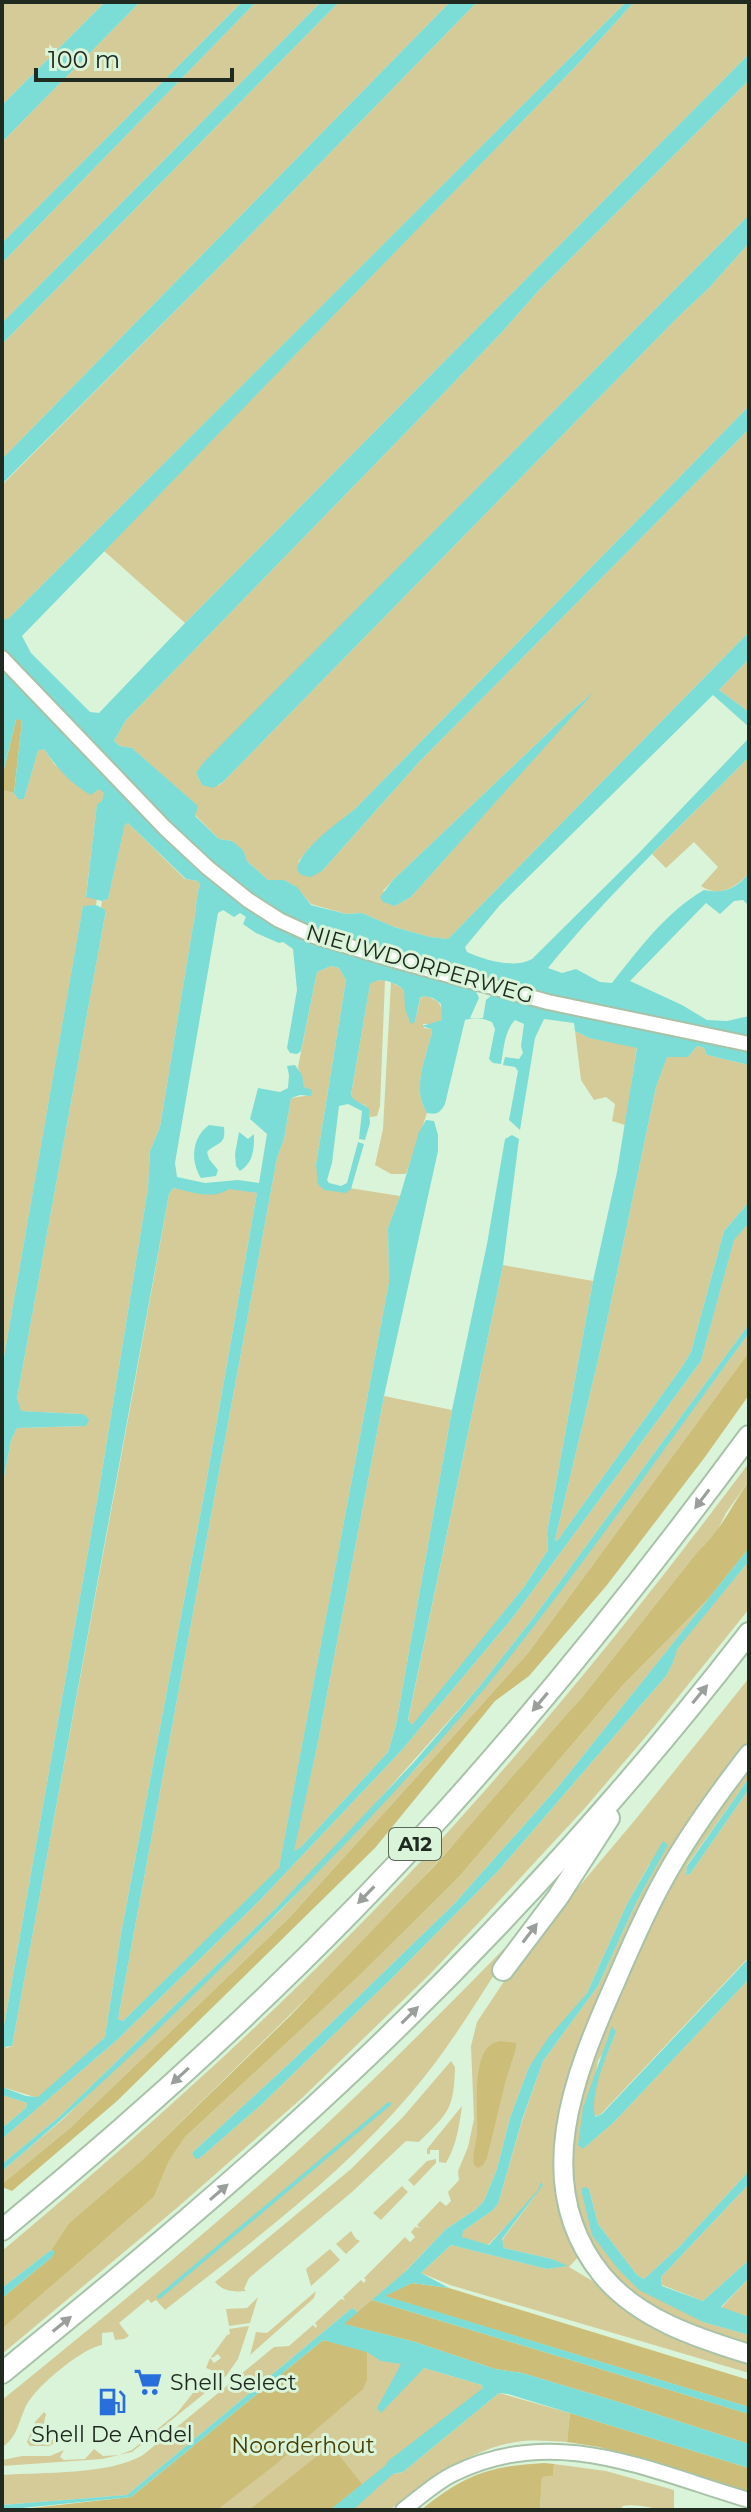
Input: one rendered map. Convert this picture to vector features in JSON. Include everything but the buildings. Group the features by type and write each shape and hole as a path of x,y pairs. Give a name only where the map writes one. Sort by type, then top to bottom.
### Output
{"highway":[{"name":"A12","path":"2,2230 209,2050 395,1865 567,1671 749,1436"},
{"path":"2,2373 201,2208 370,2054 533,1887 651,1755 749,1633"},
{"path":"503,1970 558,1897 651,1755"}],"main road":[{"path":"749,1754 686,1842 637,1933 578,2076 566,2125 563,2173 568,2208 577,2236 596,2267 614,2288 641,2309 668,2324 749,2354"}],"street":[{"name":"NIEUWDORPERWEG","path":"2,658 176,838 248,900 279,920 314,936 548,1002 749,1044"},
{"path":"403,2510 451,2475 493,2458 524,2451 599,2455 749,2500"}],"green space":[{"path":"2,2 105,2 2,105"},
{"path":"140,2 242,2 2,243 2,142"},
{"path":"256,2 321,2 2,323 2,263"},
{"path":"339,2 450,2 2,459 2,344"},
{"path":"477,2 626,2 6,621 2,617 2,485"},
{"path":"634,2 749,2 749,54 185,623 104,551 577,65"},
{"path":"749,80 749,215 196,773 202,785 219,785 223,782 709,288 749,243 749,406 355,809 310,847 298,862 322,871 420,761 749,429 749,632 448,939 430,937 394,927 362,913 346,914 311,904 296,887 284,880 268,880 247,861 232,841 219,839 195,815 197,806 132,748 120,746 114,741 126,720 416,422 540,289","holes":["588,697 411,897 395,906 383,891"]},
{"path":"749,659 749,712 719,690"},
{"path":"44,749 55,765 94,793 99,788 105,793 97,805 86,896 97,899 96,905 83,907 2,1368 2,790 24,799 38,751"},
{"path":"749,757 749,873 726,890 707,890 701,886 718,867 694,842 666,868 652,854"},
{"path":"125,823 185,879 198,881 200,885 160,1127 150,1151 148,1188 99,1490 2,2037 2,1487 11,1440 17,1428 86,1426 80,1414 20,1411 17,1398 106,910 101,908 102,901 108,899"},
{"path":"331,966 339,968 346,980 316,1165 324,1184 400,1196 388,1228 389,1282 279,1869 123,2021 118,2019 277,1158 284,1139 291,1098 311,1095 304,1087 298,1067 317,972"},
{"path":"385,980 380,1106 377,1116 370,1117 365,1105 351,1096 370,983"},
{"path":"391,982 405,990 405,1009 415,1022 420,999 424,996 437,1001 442,1011 442,1020 435,1024 423,1024 432,1032 420,1084 422,1104 427,1113 406,1174 391,1174 375,1165 383,1129"},
{"path":"575,1031 589,1038 637,1047 625,1125 612,1121 615,1104 606,1097 594,1100 581,1080"},
{"path":"697,1046 704,1048 707,1055 749,1065 749,1202 724,1231 691,1352 557,1541 656,1087 667,1056 688,1057"},
{"path":"173,1188 204,1194 229,1188 257,1193 121,1934 105,2037 38,2098 2,2087 2,2044 7,2048 12,2046 169,1194"},
{"path":"749,1223 749,1324 479,1687 349,1833 276,1908 59,2117 2,2164 2,2139 117,2040 261,1899 401,1751 514,1616 701,1361 734,1239"},
{"path":"503,1265 593,1281 547,1533 548,1550 524,1587 413,1726 408,1721"},
{"path":"749,1333 749,1352 528,1653 289,1918 70,2128 2,2184 2,2171 62,2120 280,1911 420,1764 529,1632"},
{"path":"384,1396 452,1410 396,1725 388,1752 293,1852 317,1747"},
{"path":"749,1463 749,1481 726,1513 715,1535 698,1551 583,1696 504,1789 363,1943 141,2161 69,2223 51,2250 2,2288 2,2251 231,2050 395,1889 564,1698"},
{"path":"749,1561 749,1609 585,1808 486,1915 302,2098 178,2207 2,2354 2,2329 154,2197 169,2161 185,2137 360,1975 458,1878 623,1685 710,1597 558,1787 454,1904 192,2153 200,2158 261,2105 498,1871 666,1676 676,1649"},
{"path":"749,1678 749,1743 697,1813 593,2014 558,2196 566,2228 579,2256 569,2267 601,2286 665,2334 749,2361 749,2373 450,2285 421,2273 451,2245 547,2269 566,2266 552,2259 504,2248 502,2240 537,2193 488,2245 461,2237 463,2231 498,2204 543,2061 598,1986 667,1845 649,1865 627,1904 587,1993 529,2067 510,2118 497,2169 484,2201 475,2210 446,2229 400,2277 358,2312 352,2308 127,2495 2,2505 2,2475 94,2469 143,2455 274,2347 289,2346 313,2325 316,2328 315,2323 341,2299 345,2300 343,2297 361,2280 364,2283 364,2278 405,2237 410,2242 415,2237 411,2232 415,2227 420,2228 417,2225 440,2201 446,2206 451,2201 448,2192 459,2180 458,2171 468,2147 474,2119 471,2046 477,2022 523,1953"},
{"path":"749,1766 749,1778 687,1865 686,1875 690,1874 749,1789 749,1957 601,2114 594,2117 594,2096 616,2032 598,2061 583,2149 614,2122 749,1979 749,2171 679,2247 644,2279 637,2275 598,2224 589,2189 581,2190 618,2269 703,2322 749,2335 749,2348 654,2310 619,2282 593,2248 580,2222 573,2194 571,2163 579,2097 614,2000 674,1876"},
{"path":"525,1927 427,2074 355,2153 293,2208 165,2310 156,2300 151,2303 148,2299 119,2323 129,2336 115,2340 113,2332 102,2333 102,2345 72,2360 32,2396 15,2433 2,2447 2,2400 192,2243 304,2145 416,2038"},
{"path":"451,2061 455,2067 448,2110 419,2142 406,2141 352,2192 249,2278 246,2291 229,2291 215,2282 351,2169 403,2117"},
{"path":"2,2095 27,2103 26,2108 2,2128"},
{"path":"462,2106 453,2149 446,2163 439,2162 439,2150 430,2150 427,2154 427,2149"},
{"path":"436,2159 436,2163 414,2186 408,2180 427,2161"},
{"path":"749,2184 749,2260 703,2301 662,2285 661,2277"},
{"path":"402,2186 408,2192 381,2220 373,2213"},
{"path":"351,2231 360,2241 346,2254 336,2244"},
{"path":"330,2249 340,2260 311,2286 306,2269"},
{"path":"749,2278 749,2317 721,2308"},
{"path":"316,2291 314,2298 250,2355 256,2332 267,2333"},
{"path":"258,2297 250,2323 229,2326 226,2309 247,2308"},
{"path":"249,2326 238,2359 226,2376 132,2452 102,2459 2,2466 2,2460 50,2456 64,2450 60,2457 64,2460 85,2459 94,2449 103,2456 132,2450 177,2413 197,2388 207,2390 214,2371 206,2368 210,2358 214,2363 221,2358 218,2354 211,2357 230,2334 229,2329"},
{"name":"Noorderhout","path":"335,2333 402,2364 378,2408 424,2368 482,2385 483,2388 395,2474 403,2472 499,2393 570,2413 567,2442 522,2441 482,2452 433,2478 390,2510 67,2510 132,2508"},
{"path":"44,2412 40,2440 44,2445 55,2438 53,2444 49,2446 30,2446 27,2442 35,2422"},
{"path":"554,2464 606,2471 674,2490 674,2510 628,2505 620,2510 540,2510 542,2477 553,2476"}],"shaded area":[{"path":"18,718 22,721 14,793 2,790 2,777"},
{"path":"749,1352 749,1395 607,1585 529,1676 495,1701 375,1848 117,2101 12,2191 2,2187 70,2128 289,1918 528,1653"},
{"path":"749,1481 749,1548 710,1597 623,1685 458,1878 360,1975 185,2137 169,2161 154,2197 2,2329 2,2298 52,2257 51,2250 69,2223 141,2161 291,2015 437,1863 583,1696 713,1535"},
{"path":"500,2041 516,2043 516,2048 487,2158 478,2168 474,2165 473,2157 477,2134 479,2069 487,2049"},
{"path":"412,2283 449,2288 749,2380 749,2407 384,2296"},
{"path":"372,2300 749,2414 749,2444 522,2373 495,2369 415,2342 343,2324"},
{"path":"323,2340 367,2352 367,2380 363,2389 217,2510 13,2510 131,2497"},
{"path":"570,2413 749,2468 749,2492 599,2447 567,2442"},
{"path":"331,2445 362,2484 330,2510 249,2510"},
{"path":"554,2464 553,2476 542,2477 540,2510 421,2510 451,2488 478,2474"}],"water":[{"path":"105,2 140,2 2,142 2,105"},
{"path":"242,2 256,2 2,263 2,243"},
{"path":"321,2 339,2 2,344 2,323"},
{"path":"450,2 477,2 2,484 2,459"},
{"path":"626,2 634,2 577,65 22,636 31,653 90,712 99,713 749,54 749,80 540,289 416,422 126,720 114,741 120,746 132,748 198,806 195,816 219,839 232,841 243,850 247,861 268,880 284,880 297,887 311,905 346,914 362,913 394,927 448,939 749,632 749,659 719,690 749,712 749,727 713,695 500,905 465,947 467,952 500,962 517,963 532,959 749,738 749,757 620,886 548,968 562,973 576,969 600,982 612,983 677,909 704,890 724,891 734,886 749,873 749,906 743,900 734,901 720,914 706,903 630,981 707,1020 727,1021 749,1016 749,1037 477,978 319,933 292,921 241,890 152,807 2,650 2,617 6,620 9,618"},
{"path":"749,215 749,243 709,288 223,782 213,788 202,785 196,773 203,763"},
{"path":"749,406 749,429 420,761 322,871 311,877 301,875 297,870 299,862 312,845 355,809"},
{"path":"2,666 204,875 252,911 283,929 334,949 749,1051 749,1065 707,1055 704,1048 697,1046 688,1057 667,1057 656,1087 604,1335 555,1540 691,1352 724,1231 749,1202 749,1223 734,1240 701,1361 514,1616 401,1751 261,1899 117,2040 2,2139 2,2128 26,2108 27,2103 2,2095 2,2087 38,2097 105,2037 121,1934 257,1193 229,1189 209,1195 173,1188 169,1194 12,2046 4,2047 2,2037 99,1490 148,1188 150,1151 160,1127 200,885 198,881 186,879 128,823 125,824 108,899 102,901 86,897 97,804 102,801 104,793 99,789 91,795 77,786 44,749 38,751 24,799 18,799 14,793 22,721 18,719 2,777","holes":["223,910 234,917 240,913 246,917 243,924 256,933 283,942 293,949 297,990 287,1048 290,1053 301,1051 317,972 331,966 339,968 346,980 316,1165 318,1184 324,1190 346,1193 351,1189 364,1144 358,1142 347,1183 341,1186 329,1183 339,1106 348,1104 362,1111 359,1139 365,1140 370,1123 369,1109 351,1095 370,984 378,980 404,990 405,1009 411,1024 415,1022 420,998 433,998 441,1004 442,1020 422,1026 432,1032 420,1084 422,1104 427,1113 438,1113 445,1104 465,1020 479,1018 492,1022 495,1029 489,1059 501,1064 511,1025 515,1020 524,1024 523,1053 519,1059 505,1057 503,1065 515,1067 518,1071 509,1120 520,1130 535,1038 544,1019 574,1023 575,1031 589,1038 637,1048 617,1172 593,1281 547,1533 548,1550 524,1587 412,1725 408,1720 503,1265 519,1139 512,1135 505,1139 487,1244 452,1410 396,1725 388,1752 294,1851 384,1396 438,1151 434,1121 426,1120 419,1132 388,1228 389,1282 279,1868 123,2021 118,2019 277,1158 284,1139 291,1098 311,1096 312,1090 304,1087 302,1075 295,1065 287,1066 288,1088 280,1092 258,1088 250,1119 267,1134 259,1183 238,1180 205,1183 177,1177 175,1163 218,913"]},
{"path":"594,692 411,897 395,906 383,902 380,897 393,880"},
{"path":"96,905 106,910 17,1398 21,1411 80,1414 89,1420 86,1426 17,1428 11,1440 2,1487 2,1368 83,906"},
{"path":"209,1125 224,1127 224,1137 207,1152 218,1170 216,1176 201,1178 195,1164 194,1150 199,1136"},
{"path":"239,1132 248,1139 254,1134 251,1159 240,1171 236,1166 235,1154"},
{"path":"749,1324 749,1333 586,1557 485,1688 421,1762 320,1870 137,2050 2,2171 2,2164 59,2117 276,1908 415,1761 534,1617"},
{"path":"749,1548 749,1561 677,1649 666,1676 498,1871 261,2105 196,2159 192,2153 454,1904 558,1787"},
{"path":"749,1778 749,1789 690,1874 686,1875 687,1866"},
{"path":"663,1841 668,1845 636,1903 598,1986 543,2061 498,2204 463,2231 462,2237 489,2245 538,2190 541,2182 543,2185 502,2239 504,2248 552,2259 568,2266 547,2269 451,2245 421,2273 449,2288 412,2283 385,2296 749,2407 749,2414 372,2300 406,2271 446,2229 484,2201 529,2067 548,2038 587,1993 627,1904"},
{"path":"749,1958 749,1979 614,2122 583,2149 578,2145 583,2108 612,2026 616,2032 597,2085 595,2117 602,2114"},
{"path":"749,2171 749,2184 661,2277 662,2286 703,2301 749,2260 749,2278 721,2307 749,2317 749,2335 703,2322 639,2290 592,2235 581,2189 585,2187 589,2189 598,2224 637,2275 644,2279 679,2247"},
{"path":"51,2250 55,2252 52,2257 2,2298 2,2288"},
{"path":"352,2308 358,2312 344,2324 415,2342 495,2369 522,2373 749,2444 749,2468 499,2393 403,2472 393,2474 353,2510 330,2510 483,2388 482,2385 424,2368 381,2413 377,2408 401,2364 381,2361 367,2352 323,2340 131,2497 2,2510 2,2505 127,2495"}],"pier":[{"path":"475,989 493,994 486,1000 483,1018 470,1018 479,998"}],"waterway":[{"path":"159,2297 389,2104"}],"place":[{"name":"Shell Select","path":"148,2382"},
{"name":"Shell De Andel","path":"112,2402"}]}
